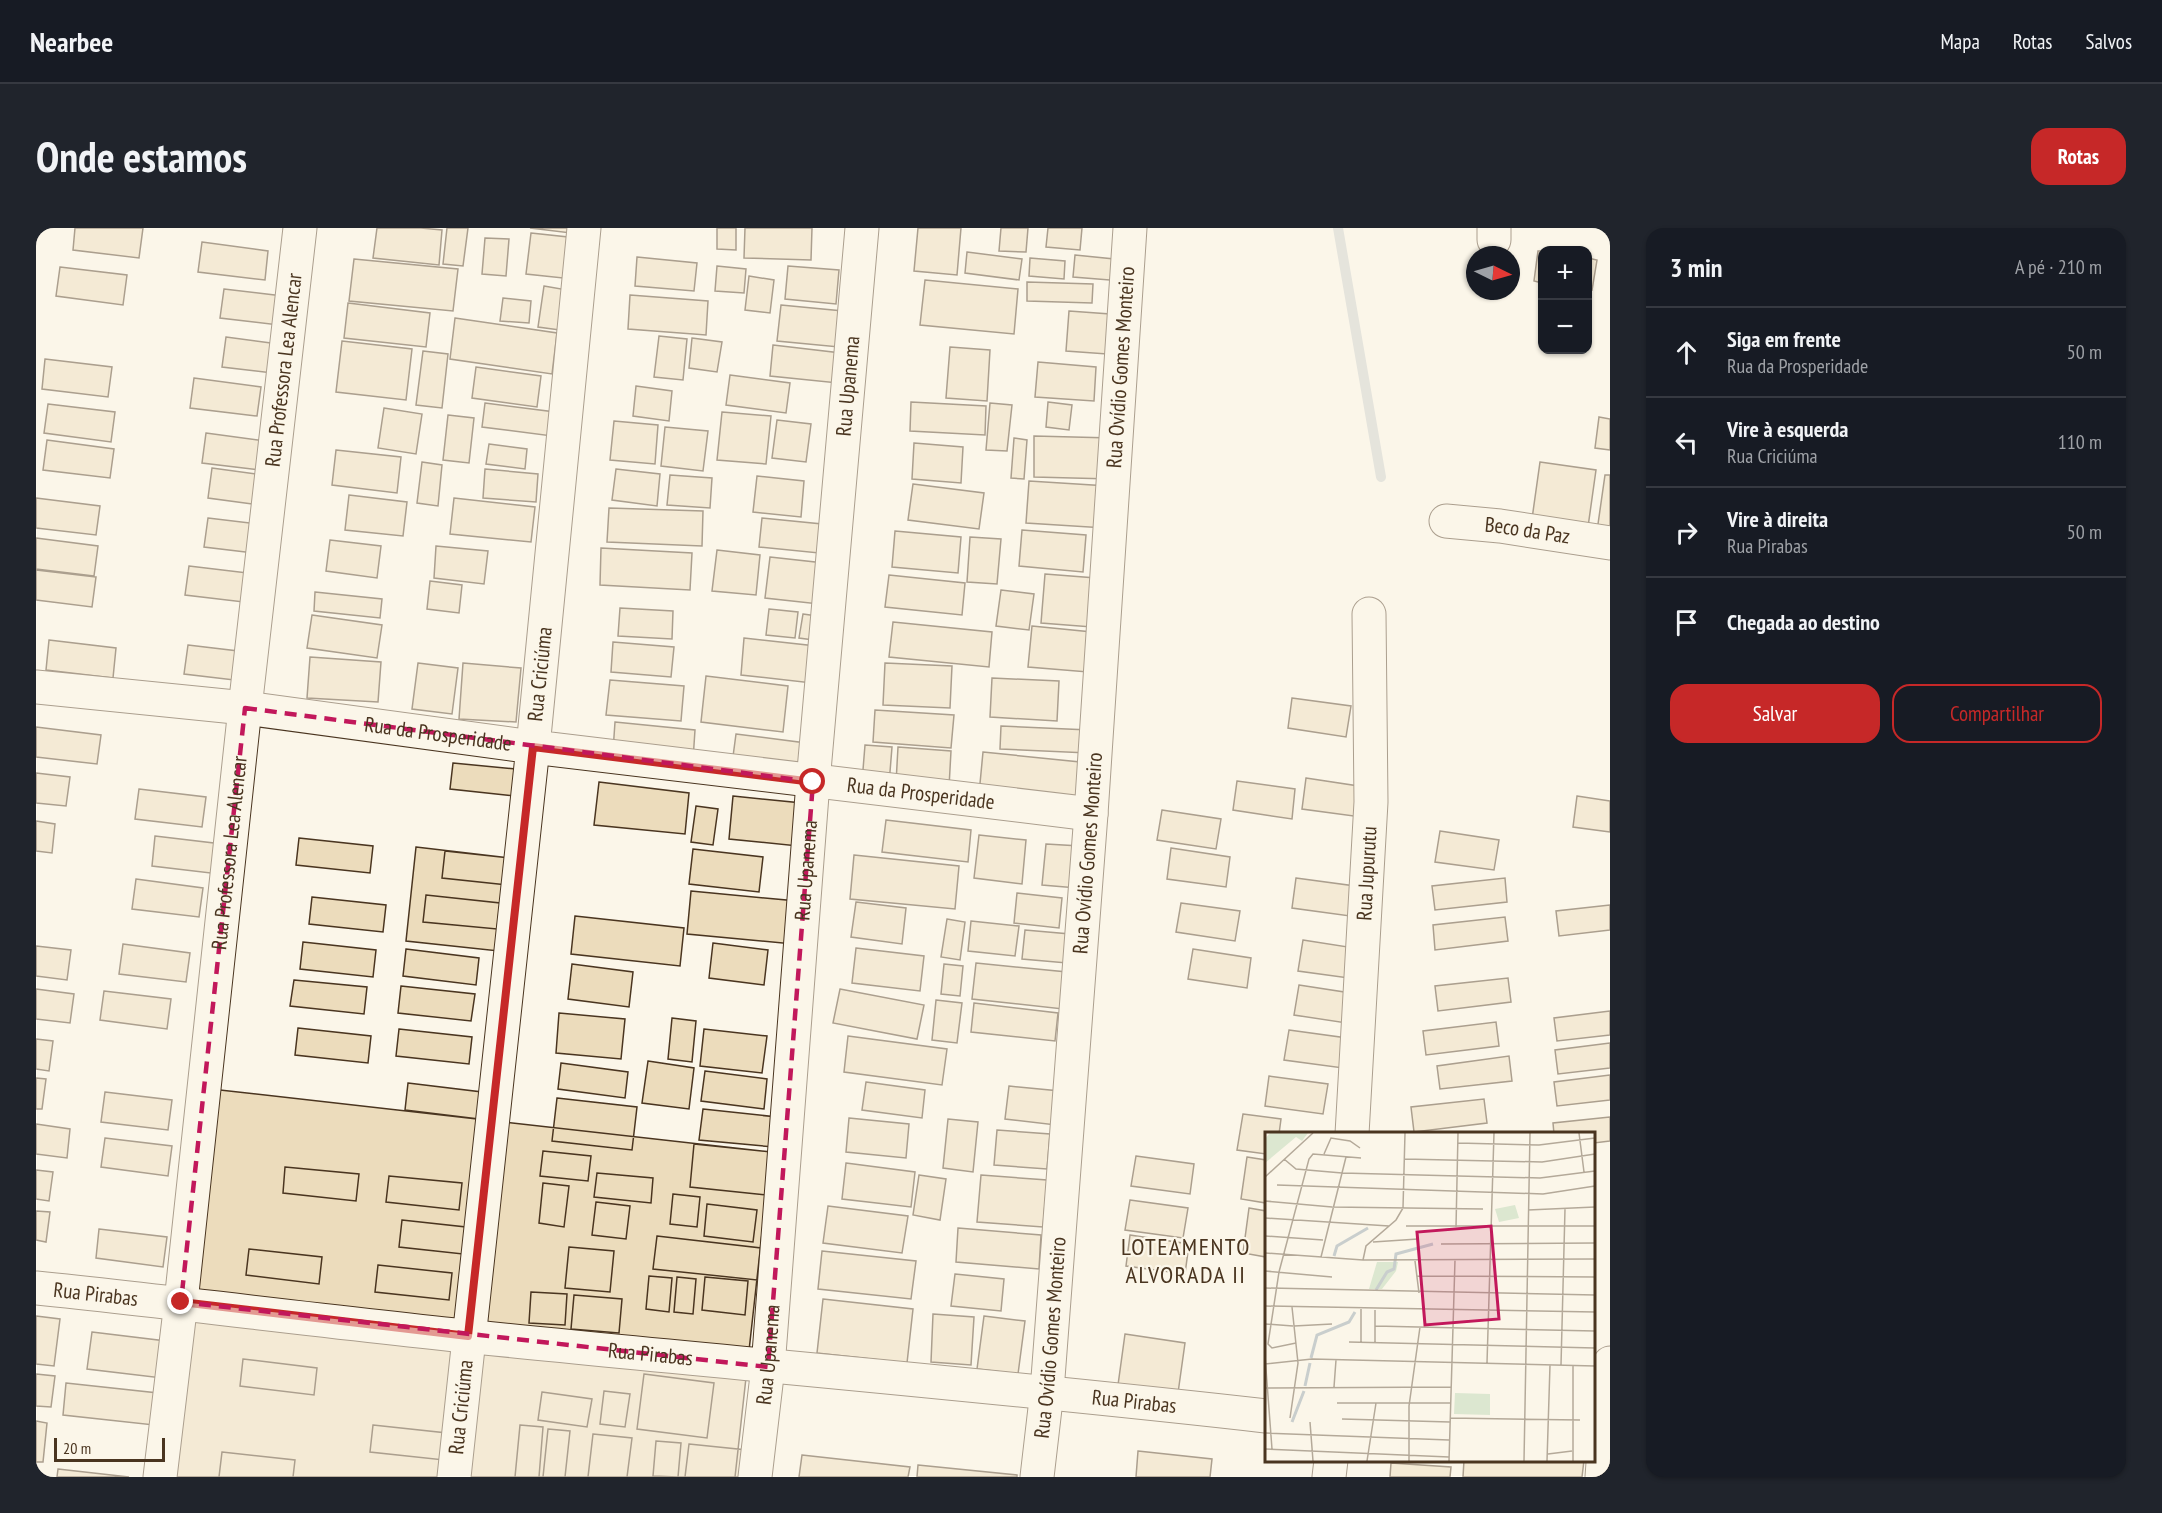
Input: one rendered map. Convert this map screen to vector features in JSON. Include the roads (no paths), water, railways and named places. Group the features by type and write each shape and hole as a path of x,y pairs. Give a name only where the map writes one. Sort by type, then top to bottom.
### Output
{"street":[{"name":"Rua Professora Lea Alencar","path":"160,1477 300,228"},
{"name":"Rua Criciúma","path":"454,1477 533,747 584,228"},
{"name":"Rua Upanema","path":"755,1477 768,1367 813,782 862,228"},
{"name":"Rua Ovídio Gomes Monteiro","path":"1037,1477 1047,1391 1091,814 1130,228"},
{"name":"Beco da Paz","path":"1446,521 1500,526 1610,543"},
{"name":"Rua Jupurutu","path":"1352,1132 1371,802 1369,614"},
{"name":"Rua da Prosperidade","path":"36,687 245,708 533,747 1091,814"},
{"name":"Rua Pirabas","path":"36,1288 181,1302 468,1336 768,1367 1047,1391 1265,1416"},
{"path":"1602,1456 1610,1363"},
{"path":"1329,1477 1331,1462"}],"waterway":[{"path":"1338,228 1381,477"}],"district":[{"name":"LOTEAMENTO ALVORADA II","path":"1186,1261"}]}
